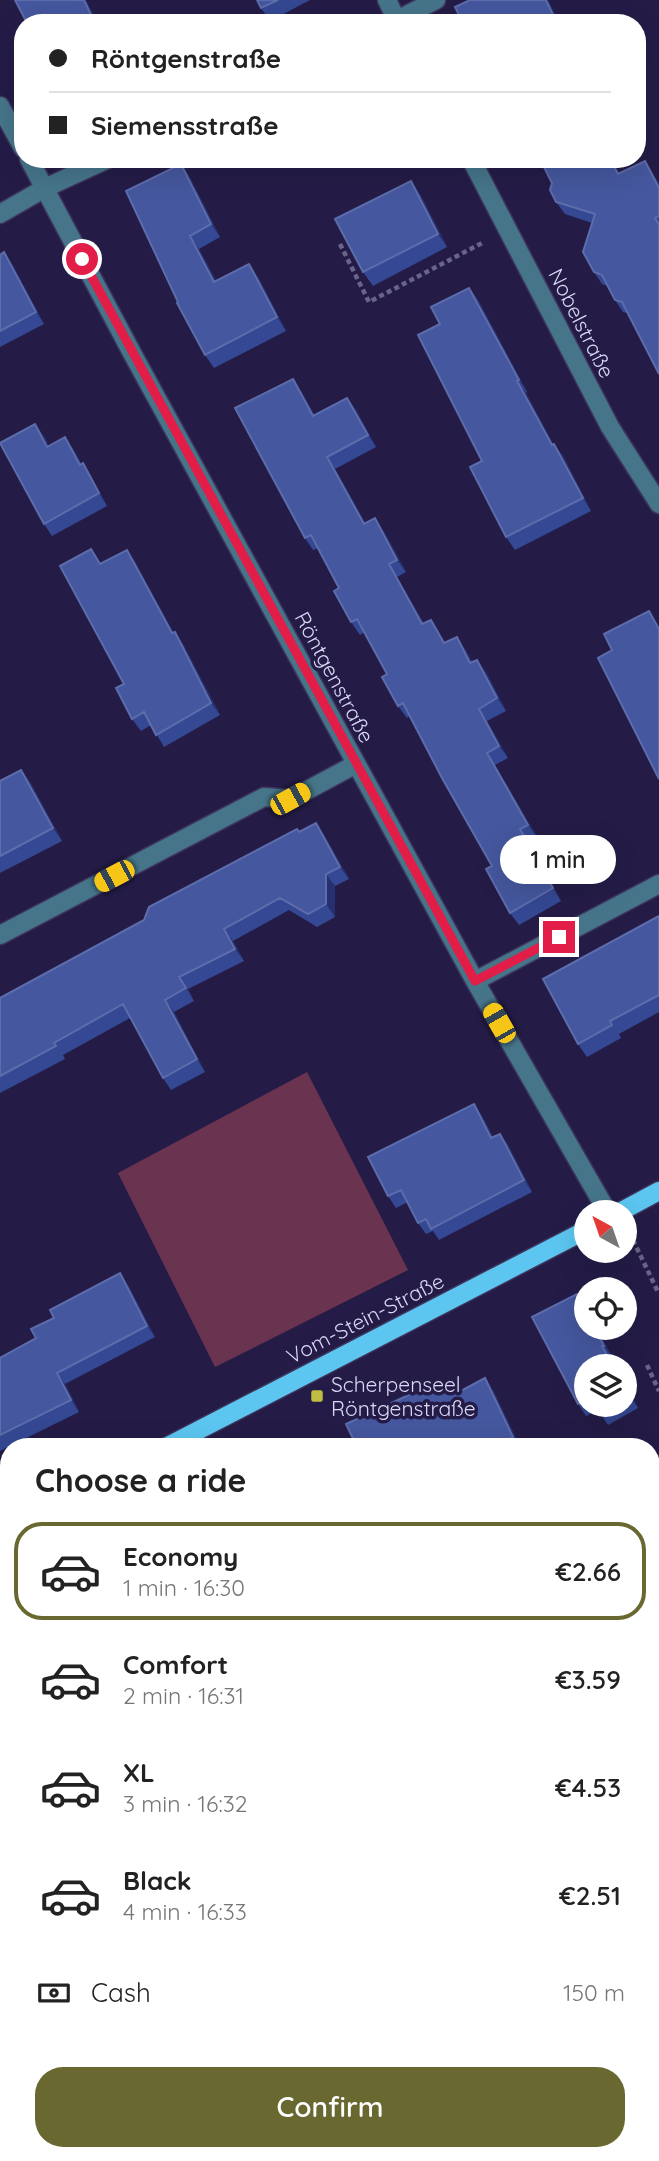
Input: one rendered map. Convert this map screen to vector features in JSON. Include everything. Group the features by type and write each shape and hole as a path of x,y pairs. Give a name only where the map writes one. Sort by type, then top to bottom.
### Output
{"main road":[{"path":"637,1203 659,1191"},
{"name":"Vom-Stein-Straße","path":"183,1438 574,1236"}],"street":[{"path":"410,14 436,0"},
{"path":"0,106 14,132"},
{"name":"Röntgenstraße","path":"34,168 475,981 601,1200"},
{"path":"0,214 45,188 88,168"},
{"name":"Nobelstraße","path":"476,168 610,427 659,504"},
{"path":"0,935 264,797 290,799 356,764"},
{"path":"475,981 659,884"}],"path":[{"path":"341,244 369,302 508,229"},
{"path":"637,1249 658,1293"},
{"path":"647,1365 659,1391"}],"shaded area":[{"path":"307,1072 408,1270 215,1367 118,1173"}],"building":[{"path":"15,0 84,0 91,14 22,14"},
{"path":"257,0 278,0 261,8"},
{"path":"470,0 546,0 553,14 458,14 455,7"},
{"path":"646,163 659,188 659,216 655,218 659,225 659,374 622,302 615,300 602,275 594,272 583,252 595,214 556,202 550,190 552,183 544,168 615,168 618,174 630,168 646,168"},
{"path":"173,168 183,168 211,224 190,236 214,282 249,264 277,317 205,355 177,303 126,191"},
{"path":"411,181 438,234 363,272 335,219"},
{"path":"4,252 36,312 0,331 0,255"},
{"path":"469,288 519,380 517,381 583,498 506,537 470,467 482,461 418,335 440,324 431,307"},
{"path":"293,379 313,416 347,398 368,435 327,457 364,524 375,518 397,560 389,564 422,624 431,620 444,643 457,637 470,663 477,660 497,698 479,709 499,746 487,753 528,825 520,829 553,888 510,913 486,869 492,866 403,703 398,706 382,677 387,674 357,619 351,622 334,591 339,588 311,535 305,538 235,408"},
{"path":"35,424 47,447 65,437 99,493 44,524 0,443"},
{"path":"91,549 100,564 127,550 172,633 175,632 211,703 156,735 144,712 132,719 116,688 124,684 60,566"},
{"path":"649,611 659,629 659,779 598,658 612,650 604,634"},
{"path":"21,770 53,828 0,856 0,781"},
{"path":"316,823 340,867 326,874 326,904 308,914 280,898 224,929 235,949 179,977 186,988 165,1000 197,1059 163,1078 123,1004 54,1043 56,1046 0,1076 0,998 144,920 149,907 297,829 299,832"},
{"path":"659,916 659,995 610,1021 612,1025 578,1044 543,979"},
{"path":"474,1104 491,1138 500,1134 524,1180 431,1229 426,1219 418,1223 401,1190 388,1196 368,1157"},
{"path":"120,1273 147,1326 57,1373 71,1400 0,1435 0,1358 36,1338 31,1329 54,1318 50,1310"},
{"path":"574,1296 574,1340 601,1340 606,1354 574,1354 574,1396 532,1317"},
{"path":"485,1378 513,1437 353,1438 346,1424 432,1384 436,1392 455,1383 459,1392"}],"place":[{"name":"Scherpenseel Röntgenstraße","path":"317,1396"}],"route":[{"path":"82,259 475,981 559,937"}]}
